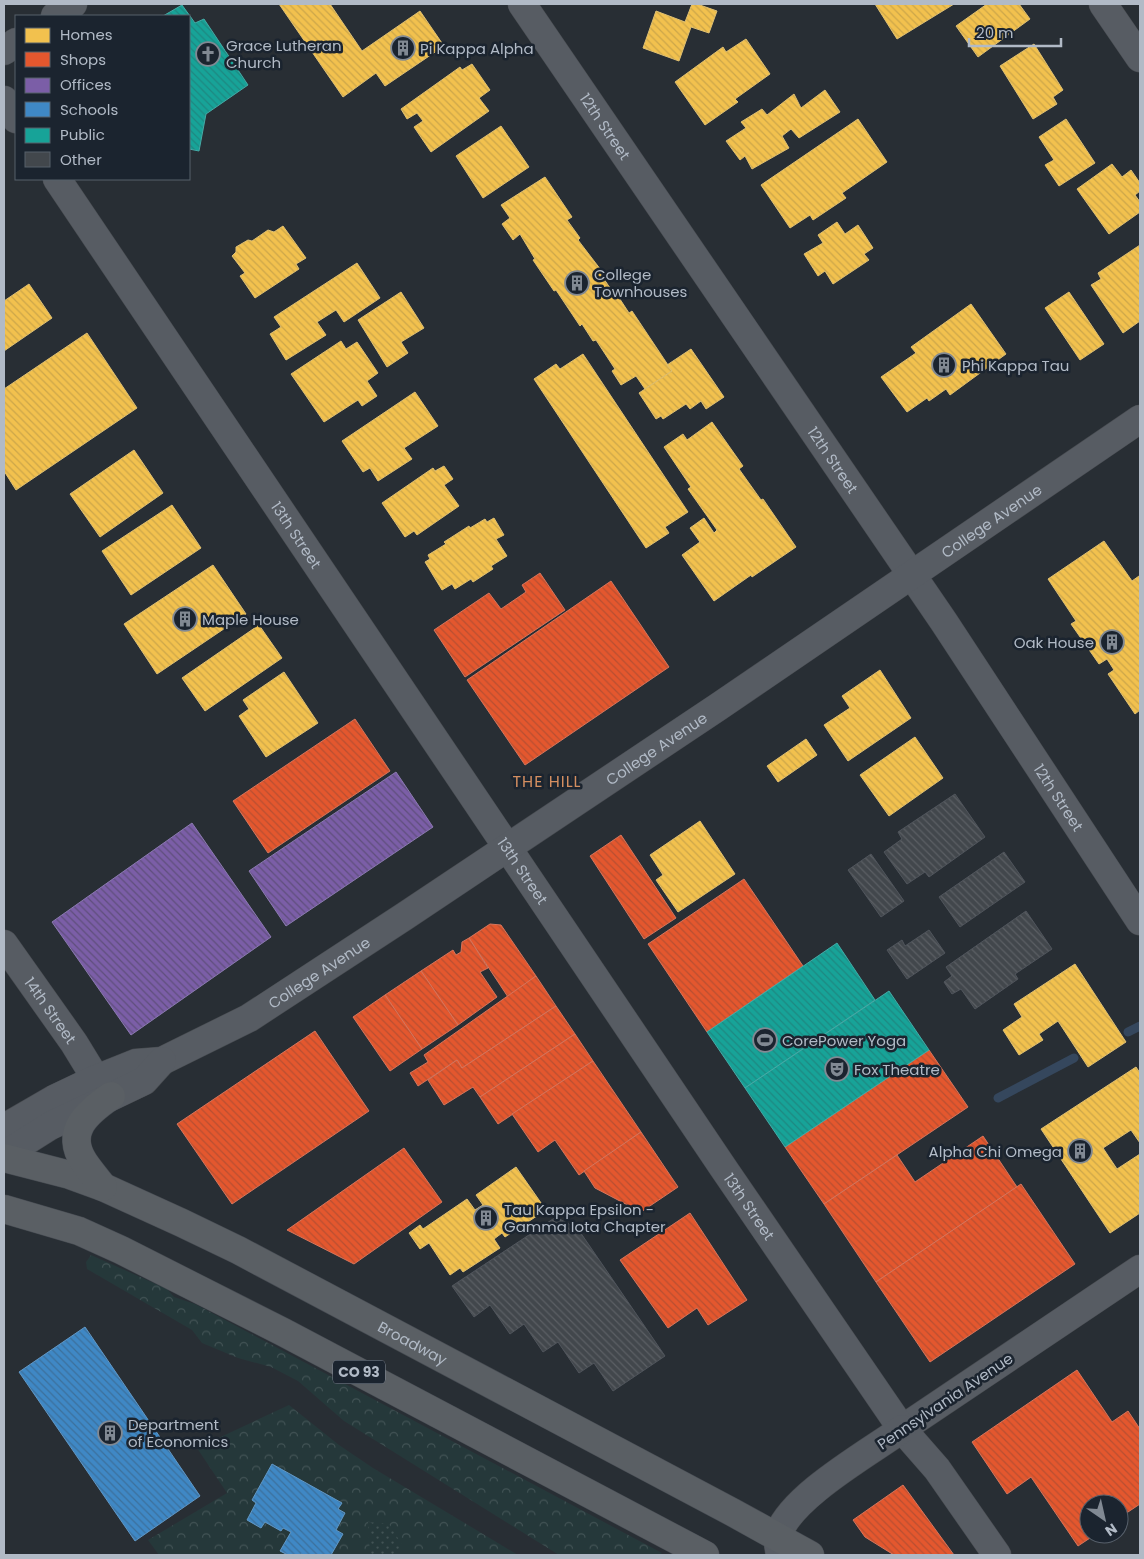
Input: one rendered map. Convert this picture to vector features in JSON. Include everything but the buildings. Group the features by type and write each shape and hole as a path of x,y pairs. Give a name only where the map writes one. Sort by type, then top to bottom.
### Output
{"main road":[{"path":"104,1087 91,1110 82,1120 77,1139 80,1154 104,1187"},
{"name":"Broadway","path":"4,1156 104,1187 238,1250 732,1512 779,1547 810,1555"},
{"name":"CO 93","path":"4,1209 79,1231 121,1250 283,1332 704,1555"}],"street":[{"path":"56,15 73,4"},
{"name":"12th Street","path":"522,4 911,574 1140,921"},
{"path":"1103,4 1140,58"},
{"path":"4,51 15,43"},
{"path":"4,100 15,117"},
{"name":"13th Street","path":"58,180 720,1164 902,1429 937,1469 997,1555"},
{"name":"College Avenue","path":"4,1128 54,1099 104,1087 144,1081 162,1061 249,1018 726,702 1140,419"},
{"name":"14th Street","path":"4,944 104,1087"},
{"name":"College Avenue","path":"4,1156 104,1087"},
{"name":"Pennsylvania Avenue","path":"779,1547 783,1523 816,1490 902,1429 1140,1269"}],"green space":[{"path":"91,1255 167,1289 174,1297 195,1304 662,1553 659,1555 559,1555 344,1421 298,1381 271,1367 238,1358 202,1343 192,1330 87,1269 86,1262"},
{"path":"289,1405 339,1445 373,1468 518,1555 159,1555 148,1540 227,1493 197,1448"},
{"path":"368,1522 389,1524 404,1548 393,1555 370,1555"}],"waterway":[{"path":"1128,1032 1140,1026"},
{"path":"998,1098 1074,1058"}],"place":[{"name":"Pi Kappa Alpha","path":"403,48"},
{"name":"Grace Lutheran Church","path":"208,54"},
{"name":"College Townhouses","path":"577,283"},
{"name":"Phi Kappa Tau","path":"944,365"},
{"name":"Maple House","path":"185,619"},
{"name":"Oak House","path":"1112,642"},
{"name":"CorePower Yoga","path":"765,1040"},
{"name":"Fox Theatre","path":"837,1069"},
{"name":"Alpha Chi Omega","path":"1080,1151"},
{"name":"Tau Kappa Epsilon - Gamma Iota Chapter","path":"486,1218"},
{"name":"Department of Economics","path":"110,1433"}],"district":[{"name":"THE HILL","path":"547,781"}]}
